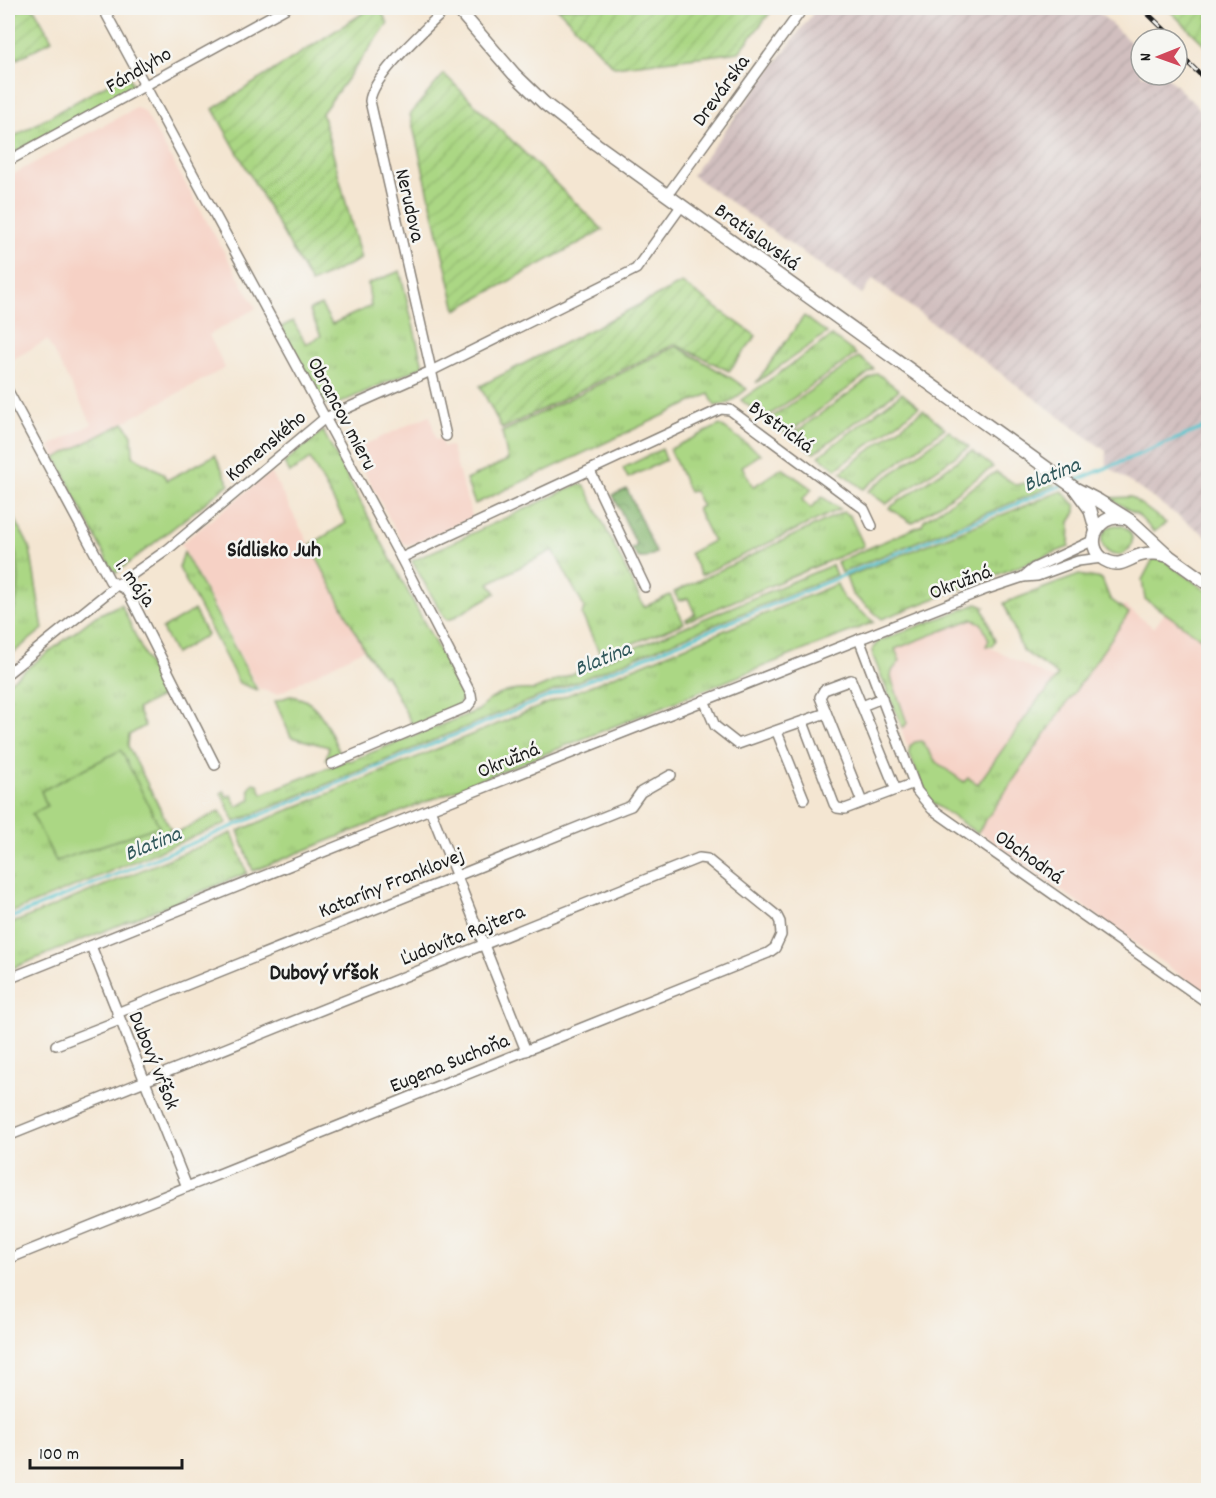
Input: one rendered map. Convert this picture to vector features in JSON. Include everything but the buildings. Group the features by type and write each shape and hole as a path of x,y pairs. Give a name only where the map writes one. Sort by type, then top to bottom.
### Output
{"main road":[{"name":"Bratislavská","path":"457,8 514,75 544,103 596,144 1076,489"},
{"path":"1076,489 1134,524 1169,556 1209,584"},
{"path":"1076,489 1090,509 1096,549 1102,558 1115,564 1150,553 1169,556"},
{"path":"1095,535 1106,520 1115,517 1124,518"},
{"path":"1132,558 1137,553 1141,542 1138,530"}],"street":[{"name":"Obrancov mieru","path":"103,8 401,558 471,694 472,701 467,707 332,764"},
{"name":"Fándlyho","path":"8,161 286,8"},
{"name":"Nerudova","path":"446,436 370,101 372,90 383,75 447,8"},
{"name":"Drevárska","path":"668,194 803,8"},
{"name":"Komenského","path":"8,673 117,585 167,550 325,418 431,371 636,269 682,205"},
{"name":"1. mája","path":"8,391 110,581 130,596 215,765"},
{"name":"Bystrická","path":"401,558 721,409 730,410 864,509 872,526"},
{"path":"590,471 645,587"},
{"name":"Okružná","path":"1023,577 1034,568 1095,535"},
{"name":"Okružná","path":"8,979 859,639 1023,577 1037,576 1078,561 1102,558"},
{"name":"Obchodná","path":"859,639 923,801 1209,1003"},
{"path":"862,802 820,697 822,692 851,680 896,790"},
{"path":"862,706 882,698"},
{"path":"704,700 715,726 738,744 826,713"},
{"path":"803,722 835,806 845,809 914,783"},
{"path":"777,732 804,799"},
{"name":"Kataríny Franklovej","path":"56,1045 119,1016 456,875 632,806 641,792 671,774"},
{"path":"430,809 526,1051"},
{"name":"Eugena Suchoňa","path":"8,1259 776,948 781,935 777,916 707,859 695,860"},
{"name":"Ľudovíta Rajtera","path":"8,1136 695,860"},
{"name":"Dubový vŕšok","path":"91,946 186,1187"}],"shaded area":[{"path":"817,8 1094,8 1129,41 1129,87 1177,87 1208,117 1208,537 1107,466 1106,451 873,279 862,294 692,175"},
{"path":"136,108 144,111 256,308 209,335 225,368 56,458 50,446 92,424 47,340 8,362 8,177"},
{"path":"430,415 436,440 441,439 443,447 451,446 472,517 409,546 402,542 353,450"},
{"path":"271,472 364,649 277,694 259,689 181,544"},
{"path":"977,604 993,633 987,646 1067,686 1124,605 1154,628 1167,610 1208,640 1208,995 936,801 921,781 873,656 879,641"}],"green space":[{"path":"8,8 34,8 52,40 8,64"},
{"path":"371,8 379,8 388,23 322,113 361,259 311,283 213,109"},
{"path":"557,8 774,8 739,52 614,67"},
{"path":"1167,8 1208,8 1208,49 1189,27"},
{"path":"127,73 134,87 8,156 8,140"},
{"path":"444,74 603,230 456,310 410,114"},
{"path":"400,271 423,366 331,407 323,401 281,327 293,321 306,344 321,336 309,310 321,305 332,324 371,306 368,284"},
{"path":"682,283 756,336 729,371 675,344 502,429 480,386"},
{"path":"804,316 827,333 756,383"},
{"path":"832,336 856,354 765,418 741,400"},
{"path":"676,346 747,389 729,403 715,406 709,394 475,504 466,480 508,460 502,432"},
{"path":"859,357 874,369 787,434 768,420"},
{"path":"877,373 899,390 814,453 790,436"},
{"path":"902,393 919,407 836,469 819,456"},
{"path":"923,410 945,428 863,489 841,472"},
{"path":"124,423 132,435 133,456 163,473 167,480 215,455 229,484 116,573 111,568 56,458"},
{"path":"720,425 761,454 742,466 753,487 782,468 812,489 802,500 811,508 822,497 840,509 701,575 690,553 713,541 697,509 702,506 694,491 689,492 670,449"},
{"path":"323,431 463,696 459,705 413,726 386,675 383,676 366,652 310,545 346,523 310,459 290,473 284,463"},
{"path":"949,431 969,447 886,504 868,491"},
{"path":"662,449 666,460 628,478 623,468"},
{"path":"972,451 993,467 912,523 889,508"},
{"path":"996,472 1016,485 1046,478 1055,485 841,573 837,562 922,525 924,520"},
{"path":"579,484 585,486 644,607 670,595 684,623 601,656 582,615 584,607 553,550 489,583 496,593 447,620 412,561"},
{"path":"627,489 656,553 646,558 639,558 631,549 637,546 613,495"},
{"path":"1062,491 1076,506 1076,512 1070,522 1069,547 882,619 852,594 846,577"},
{"path":"1131,497 1166,523 1154,532 1138,515 1109,498"},
{"path":"8,505 30,548 43,629 8,657"},
{"path":"843,512 850,516 864,546 687,621 686,619 695,614 688,598 679,601 674,592"},
{"path":"1117,525 1123,526 1131,534 1131,546 1123,554 1117,555 1111,554 1103,546 1102,540 1103,534 1111,526"},
{"path":"8,535 16,557 18,582 15,606 8,629"},
{"path":"184,552 257,690 239,683 179,568"},
{"path":"1153,559 1162,559 1208,592 1208,643 1145,599 1142,580"},
{"path":"832,565 836,575 235,822 221,793 224,791 227,797 231,795 237,807 251,799 249,789 253,783 258,784 262,794 347,760 350,761 479,710 497,695 518,690 534,690"},
{"path":"1079,575 1102,579 1110,599 1129,613 977,833 933,803 926,794 909,753 910,746 922,741 936,762 964,782 968,778 978,784 1058,675 1022,650 1004,603"},
{"path":"837,584 843,598 874,622 253,871 238,831"},
{"path":"121,604 163,696 137,709 145,726 129,735 128,746 171,830 167,833 170,836 220,811 227,823 8,914 8,683 96,616"},
{"path":"977,604 985,607 983,608 995,641 992,646 986,646 989,640 981,623 972,619 895,649 900,661 892,671 891,677 907,723 902,727 873,656 873,648 879,641"},
{"path":"194,610 207,635 175,654 162,629"},
{"path":"290,696 300,698 316,709 328,726 341,755 326,759 329,747 291,737 275,701"},
{"path":"121,750 159,826 56,861 32,814 47,806 41,791"},
{"path":"232,833 247,873 8,970 8,925"}],"waterway":[{"name":"Blatina","path":"1072,482 1208,426"},
{"name":"Blatina","path":"8,919 1063,485"}],"railway":[{"path":"1142,8 1162,27"},
{"path":"1189,64 1208,82"}],"district":[{"name":"Sídlisko Juh","path":"274,548"},
{"name":"Dubový vŕšok","path":"324,971"}]}
